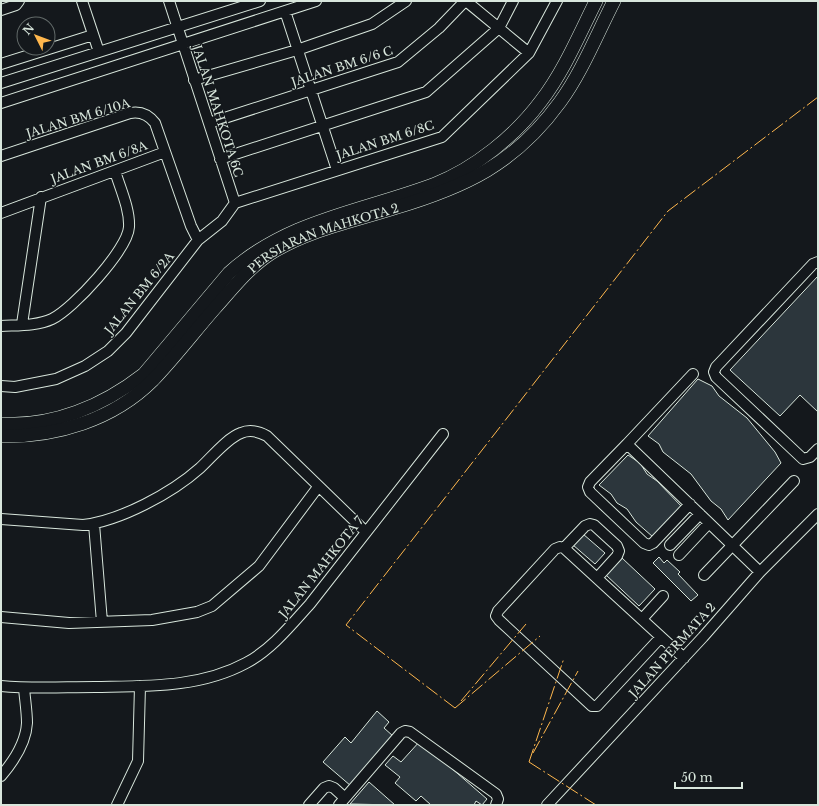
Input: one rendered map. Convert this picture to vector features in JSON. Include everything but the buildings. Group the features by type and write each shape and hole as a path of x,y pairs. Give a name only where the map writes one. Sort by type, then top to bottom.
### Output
{"main road":[{"name":"PERSIARAN MAHKOTA 2","path":"1,436 41,434 89,421 111,411 132,397 152,380 237,283 270,254 312,234 436,189 471,165 517,130 545,95 573,47 596,1"},
{"name":"PERSIARAN MAHKOTA 2","path":"1,424 26,424 62,418 100,402 128,386 144,374 229,273 266,244 320,221 474,178 493,167 520,147 538,129 564,95 614,1"}],"street":[{"path":"1,10 16,5 18,1"},
{"path":"82,1 99,52"},
{"name":"JALAN MAHKOTA 6C","path":"169,1 235,203"},
{"path":"1,103 316,1"},
{"path":"194,80 297,50 372,24 406,1"},
{"path":"466,1 529,53"},
{"name":"JALAN BM 6/6 C","path":"209,123 398,62 439,28 466,1"},
{"path":"220,159 426,92 499,28 513,1"},
{"name":"JALAN BM 6/8C","path":"235,203 442,136 529,53 557,1"},
{"path":"1,83 255,2"},
{"path":"285,11 337,170"},
{"path":"1,64 93,35"},
{"name":"JALAN BM 6/10A","path":"1,156 136,112 148,116 153,120 190,226 198,240"},
{"name":"JALAN BM 6/8A","path":"1,213 165,152"},
{"path":"1,326 49,320 75,303 124,245 128,233 129,219 115,170"},
{"path":"22,324 41,197"},
{"name":"JALAN BM 6/2A","path":"1,386 15,387 56,379 85,366 108,351 126,333 198,240 222,221 235,203"},
{"path":"818,262 813,264 716,367 714,372 716,377 803,458 810,457 818,449"},
{"path":"690,504 651,544 646,544 590,492 588,487 590,482 693,374"},
{"path":"1,519 83,525 94,524 153,500 178,485 237,434 249,430 267,436 366,532"},
{"name":"JALAN MAHKOTA 7","path":"1,686 24,688 140,686 193,682 224,673 247,663 289,628 331,578 443,434"},
{"path":"626,444 760,572"},
{"path":"704,576 794,481"},
{"path":"1,617 68,623 152,620 197,612 212,606 259,566 318,487"},
{"path":"670,545 700,514"},
{"name":"JALAN PERMATA 2","path":"547,805 684,658 760,572 818,514"},
{"path":"679,555 709,523"},
{"path":"94,524 102,622"},
{"path":"564,548 585,526 590,524 594,525 617,546 619,551 618,556 597,578"},
{"path":"661,637 597,706 592,706 504,626 496,616 498,611 555,549 560,547 564,548 684,658"},
{"path":"642,619 663,596"},
{"path":"117,805 138,761 140,686"},
{"path":"1,776 13,760 22,742 27,724 24,688"},
{"path":"309,805 324,788 329,786 334,788 342,802 401,733 406,731 410,732 496,794 498,799 496,805"}],"power":[{"path":"455,708 346,625 668,211 818,97"},
{"path":"461,701 526,624"},
{"path":"455,708 540,636"},
{"path":"529,762 564,658"},
{"path":"533,753 578,671"},
{"path":"529,762 596,805"}]}
